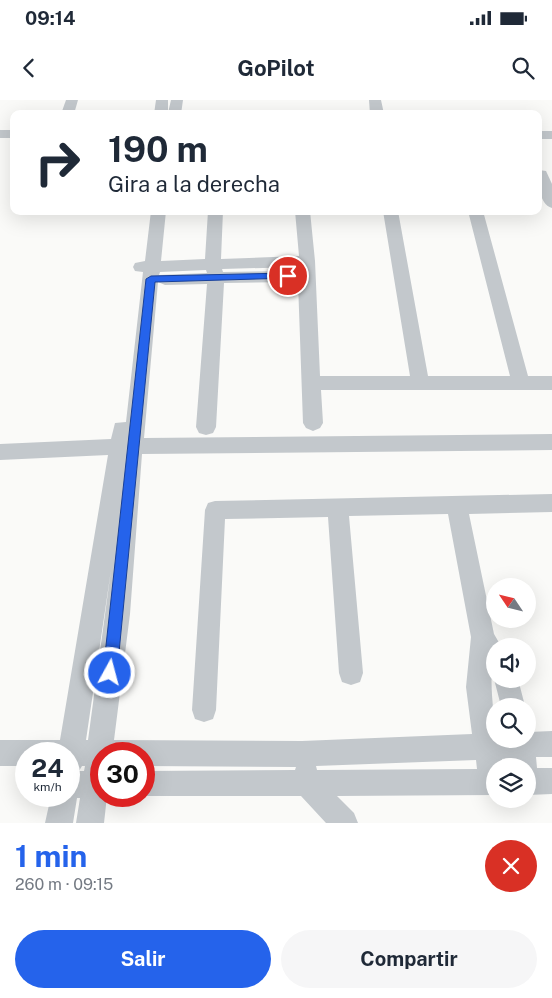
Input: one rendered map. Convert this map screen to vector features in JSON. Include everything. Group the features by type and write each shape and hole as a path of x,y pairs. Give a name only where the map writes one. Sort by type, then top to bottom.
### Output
{"street":[{"path":"544,174 552,203"},
{"path":"101,742 118,614 127,446 146,273 149,215"},
{"path":"146,273 158,215"},
{"path":"206,426 215,271 216,215"},
{"path":"302,215 307,268 313,423"},
{"path":"391,215 420,383"},
{"path":"475,215 521,383"},
{"path":"146,273 307,268"},
{"path":"311,383 552,383"},
{"path":"0,452 127,446 552,442"},
{"path":"73,742 127,446"},
{"path":"204,710 215,510 552,503"},
{"path":"457,506 483,637 478,687 486,739"},
{"path":"338,508 351,673"},
{"path":"483,637 486,642"},
{"path":"504,748 522,750 552,744"},
{"path":"155,753 302,754 486,746"},
{"path":"0,752 15,753"},
{"path":"302,754 307,783 344,823"},
{"path":"536,781 552,781"},
{"path":"155,784 486,782"},
{"path":"59,823 62,807"},
{"path":"90,823 93,807"}],"route":[{"path":"110,673 118,614 141,357 151,279 288,276"}]}
